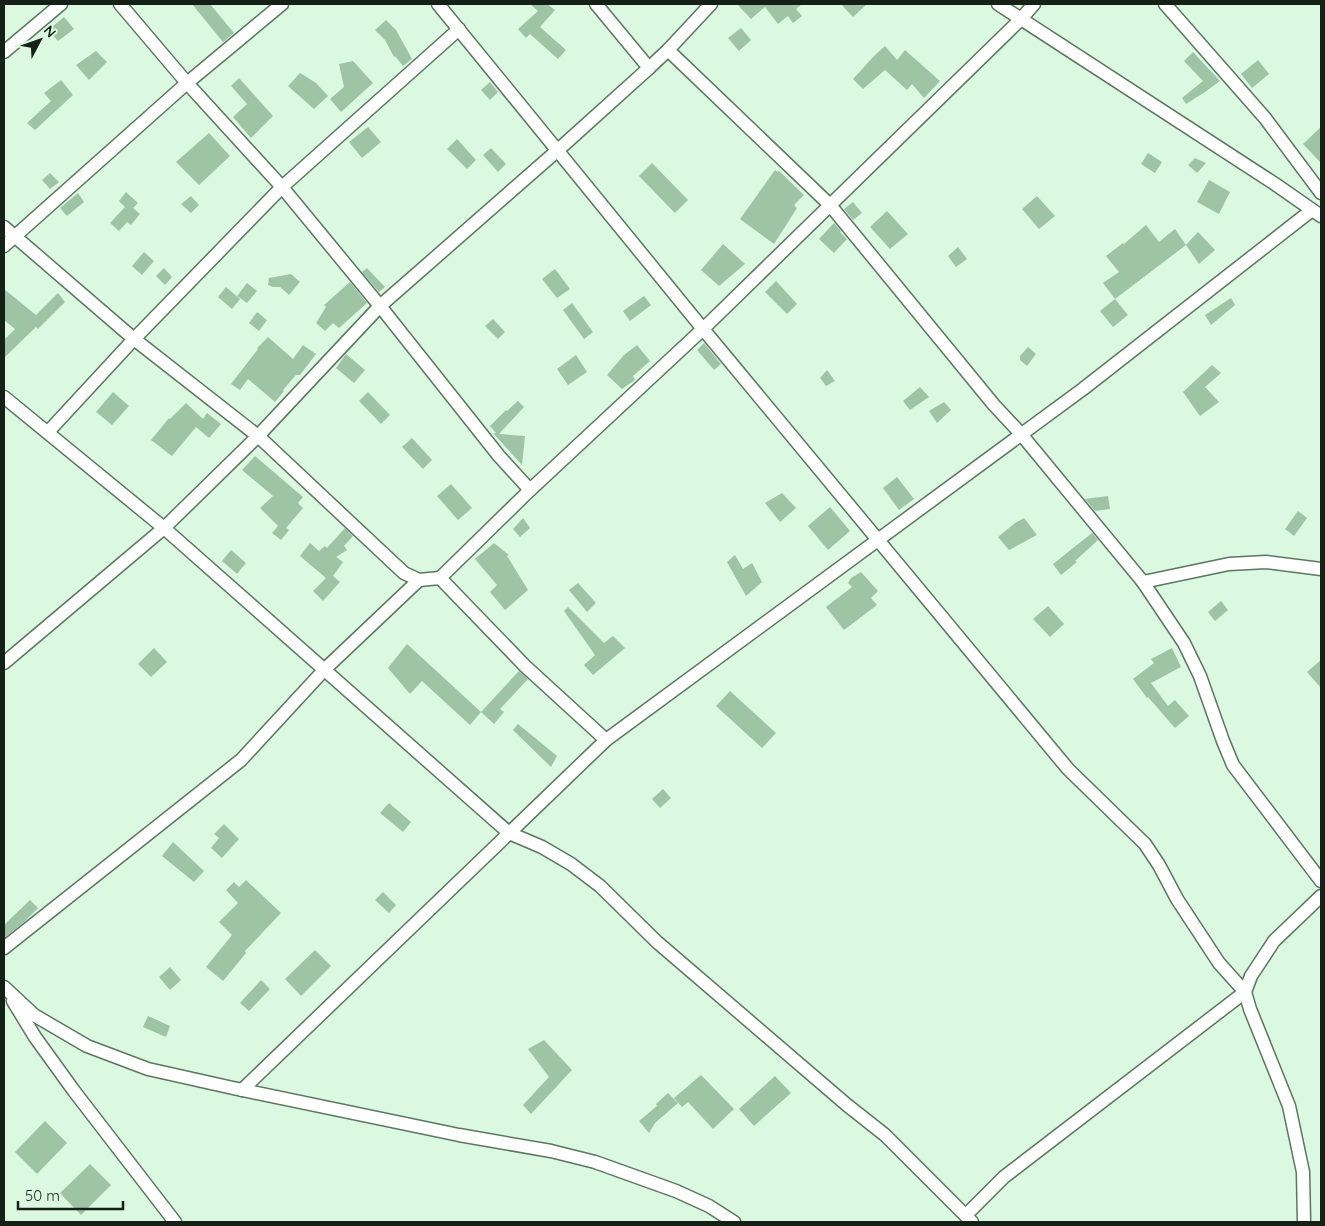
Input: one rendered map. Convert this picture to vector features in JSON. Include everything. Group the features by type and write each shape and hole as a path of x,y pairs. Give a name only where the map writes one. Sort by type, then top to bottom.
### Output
{"street":[{"path":"4,52 61,4"},
{"path":"120,4 187,83 282,188 380,306 500,456 530,490"},
{"path":"4,246 187,83 282,4"},
{"path":"438,4 703,329 1068,769 1145,844 1160,865 1177,899 1219,963 1245,992 1289,1106 1303,1172 1304,1222"},
{"path":"596,4 649,68"},
{"path":"4,662 164,528 258,436 380,306 649,68 711,4"},
{"path":"242,1090 606,740 1083,390 1317,213 998,4"},
{"path":"4,227 134,339 258,436 404,573 419,580 440,578 530,490 703,329 1021,19 1034,4"},
{"path":"1165,4 1265,118 1321,193"},
{"path":"48,432 134,339 282,188 459,30"},
{"path":"668,50 830,205 994,405 1021,434 1143,582 1184,643 1200,676 1233,765 1321,881"},
{"path":"4,396 164,528 509,833 556,855 600,886 658,942 847,1105 885,1135 969,1219 1004,1177 1245,992 1251,976 1274,941 1321,896"},
{"path":"1143,582 1229,564 1266,562 1321,569"},
{"path":"440,578 525,666 606,740"},
{"path":"4,948 241,760 325,669 419,580"},
{"path":"5,989 34,1014 87,1046 148,1069 460,1135 551,1151 595,1162 676,1191 708,1206 734,1222"},
{"path":"5,989 35,1037 74,1091 175,1222"}],"building":[{"path":"192,4 210,4 234,33 223,42"},
{"path":"530,4 547,4 555,10 540,27 566,50 558,59 530,34 526,38 518,29 538,11"},
{"path":"737,4 802,4 796,9 802,16 793,23 788,16 778,24 765,7 751,19"},
{"path":"841,4 867,4 853,17"},
{"path":"64,17 74,29 58,41 48,30"},
{"path":"386,20 396,30 412,59 403,66 394,57 385,40 375,30"},
{"path":"741,28 751,40 739,51 728,38"},
{"path":"885,46 897,60 905,50 940,81 924,98 912,84 907,90 885,70 863,89 853,79"},
{"path":"96,51 107,62 89,80 76,65"},
{"path":"1193,52 1220,81 1186,104 1182,98 1203,81 1184,61"},
{"path":"1258,60 1269,74 1252,88 1241,74"},
{"path":"353,61 373,83 341,112 330,99 344,87 339,64"},
{"path":"300,73 316,83 328,96 314,109 288,86"},
{"path":"239,78 273,116 251,138 233,117 247,104 231,86"},
{"path":"61,80 73,95 35,130 27,123 51,101 44,93"},
{"path":"490,82 498,92 490,100 481,90"},
{"path":"368,127 381,142 362,158 349,142"},
{"path":"1321,127 1321,163 1303,144"},
{"path":"209,133 230,156 199,185 176,162"},
{"path":"457,139 476,160 467,169 447,149"},
{"path":"491,148 506,164 498,172 483,155"},
{"path":"1148,153 1162,162 1155,173 1141,164"},
{"path":"1195,158 1206,163 1197,173 1188,165"},
{"path":"652,163 688,200 675,213 639,176"},
{"path":"775,170 779,171 804,195 794,205 797,208 774,244 740,219"},
{"path":"50,173 59,182 50,189 42,180"},
{"path":"1209,180 1230,192 1219,214 1197,202"},
{"path":"126,192 138,203 133,208 140,214 131,225 127,222 119,231 110,223 125,207 119,201"},
{"path":"78,193 84,202 67,216 60,208"},
{"path":"191,196 199,205 191,213 181,204"},
{"path":"1037,196 1055,216 1039,229 1022,209"},
{"path":"853,202 862,213 853,220 844,209"},
{"path":"887,211 908,234 890,249 870,227"},
{"path":"834,223 847,239 834,253 819,239"},
{"path":"1146,225 1159,242 1175,229 1186,245 1115,299 1103,283 1119,272 1106,256 1124,244"},
{"path":"1198,232 1215,250 1199,264 1186,245"},
{"path":"723,244 745,264 719,286 701,270"},
{"path":"958,247 967,259 956,267 948,256"},
{"path":"144,252 154,261 142,275 132,266"},
{"path":"164,268 172,277 165,285 156,276"},
{"path":"367,268 385,287 379,292 362,272"},
{"path":"555,269 570,289 557,298 542,279"},
{"path":"291,274 300,282 289,295 280,287 268,285 269,278"},
{"path":"776,281 797,304 787,314 765,292"},
{"path":"350,282 367,303 339,328 333,323 325,331 316,323 326,307 324,305"},
{"path":"247,283 257,291 247,303 237,296"},
{"path":"226,287 240,299 232,309 218,297"},
{"path":"4,289 36,315 58,293 65,302 38,329 36,327 4,358 4,340 15,329 4,320"},
{"path":"644,296 651,305 630,321 623,311"},
{"path":"1231,298 1235,305 1211,325 1205,315"},
{"path":"1115,299 1128,315 1113,327 1100,311"},
{"path":"572,303 593,332 584,339 563,310"},
{"path":"257,312 267,320 259,331 249,323"},
{"path":"493,319 505,332 498,339 485,326"},
{"path":"268,337 293,359 303,345 316,354 300,375 296,375 283,390 275,402 248,379 240,390 231,384 257,348"},
{"path":"704,343 721,364 714,370 697,350"},
{"path":"637,345 650,361 633,376 635,380 622,389 607,375 624,355"},
{"path":"1028,347 1036,354 1027,366 1020,360 1020,356"},
{"path":"346,354 365,370 354,383 336,368"},
{"path":"576,355 587,372 568,385 557,369"},
{"path":"1212,365 1221,373 1205,387 1219,402 1200,416 1183,392"},
{"path":"827,370 835,381 826,386 820,378"},
{"path":"920,387 929,397 910,410 903,401"},
{"path":"113,392 129,406 112,425 96,412"},
{"path":"368,392 390,415 381,424 359,401"},
{"path":"518,401 524,407 499,434 525,436 522,465 493,433 496,433 490,426"},
{"path":"944,402 951,410 937,423 929,411"},
{"path":"186,403 203,419 207,413 221,424 209,438 196,427 172,456 151,440 169,418"},
{"path":"412,438 432,460 423,469 402,447"},
{"path":"255,456 303,497 298,503 303,508 286,528 289,530 281,540 272,533 278,526 260,508 273,496 242,470"},
{"path":"897,477 914,499 899,510 883,488"},
{"path":"451,484 472,508 458,520 437,496"},
{"path":"782,493 796,508 780,522 765,503"},
{"path":"1108,496 1110,509 1095,511 1085,499"},
{"path":"830,507 850,531 828,550 808,526"},
{"path":"1298,511 1307,518 1294,536 1285,529"},
{"path":"523,518 530,528 520,537 513,529"},
{"path":"1024,518 1037,535 1009,550 998,537"},
{"path":"345,528 353,536 344,546 347,550 336,557 343,562 333,576 340,582 323,601 313,591 326,578 300,556 310,543 319,551 325,546 327,548"},
{"path":"1092,533 1098,540 1075,561 1077,562 1061,575 1053,564"},
{"path":"494,543 509,555 507,556 528,590 505,610 490,592 497,585 475,559"},
{"path":"231,550 246,563 237,574 222,561"},
{"path":"735,555 743,569 752,563 762,582 746,596 727,562"},
{"path":"861,572 878,591 871,598 877,605 844,630 826,607 852,587 848,583 851,578"},
{"path":"578,583 596,603 587,612 569,590"},
{"path":"1221,601 1228,610 1215,621 1208,612"},
{"path":"1048,606 1064,624 1050,637 1033,619"},
{"path":"568,607 604,643 613,636 625,648 593,675 584,665 595,655 564,611"},
{"path":"407,644 481,712 470,725 422,681 410,694 388,668"},
{"path":"154,648 167,662 151,677 138,664"},
{"path":"1172,648 1181,667 1151,683 1168,706 1175,700 1189,716 1175,728 1147,698 1133,679 1154,663 1151,659"},
{"path":"1321,660 1321,688 1307,672"},
{"path":"519,671 528,679 500,709 504,712 494,724 481,712"},
{"path":"730,691 776,733 762,748 716,706"},
{"path":"518,724 557,756 551,767 513,730"},
{"path":"663,789 671,798 660,808 652,799"},
{"path":"389,803 411,822 403,832 380,813"},
{"path":"224,824 239,839 222,858 211,848 219,838 214,834"},
{"path":"173,842 204,871 194,882 162,856"},
{"path":"246,880 281,913 245,951 246,953 223,981 206,967 232,935 219,922 238,903 226,890 234,882 239,887"},
{"path":"383,892 396,905 389,913 375,900"},
{"path":"30,900 38,908 4,938 4,925"},
{"path":"315,950 331,966 301,996 285,979"},
{"path":"170,967 181,980 170,990 159,977"},
{"path":"261,980 270,989 249,1011 240,1003"},
{"path":"148,1016 170,1026 166,1037 143,1027"},
{"path":"544,1040 572,1070 531,1114 523,1105 549,1077 528,1049"},
{"path":"701,1075 734,1109 713,1129 688,1102 682,1107 674,1098"},
{"path":"775,1076 791,1093 754,1126 739,1109"},
{"path":"668,1093 678,1103 655,1123 649,1133 639,1121 657,1106 656,1104"},
{"path":"45,1121 67,1143 37,1174 15,1152"},
{"path":"90,1164 111,1185 81,1215 60,1193"}]}
